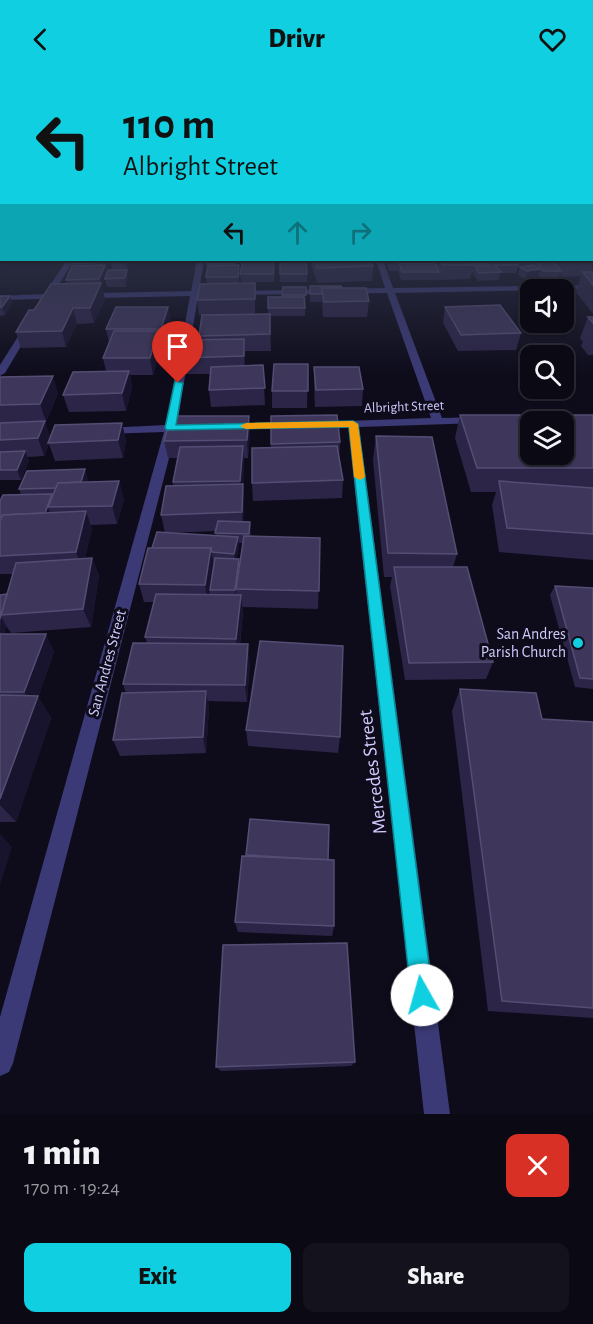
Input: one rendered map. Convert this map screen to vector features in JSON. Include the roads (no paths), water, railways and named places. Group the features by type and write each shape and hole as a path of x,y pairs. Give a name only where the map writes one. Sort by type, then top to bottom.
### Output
{"street":[{"path":"41,306 58,279"},
{"name":"San Andres Street","path":"0,1063 171,428 197,279"},
{"path":"386,279 438,421"},
{"path":"229,293 593,287"},
{"path":"0,298 218,293"},
{"path":"0,373 35,316"},
{"name":"Albright Street","path":"216,427 486,420"},
{"name":"Mercedes Street","path":"353,424 437,1114"},
{"path":"91,431 193,428"}],"place":[{"name":"San Andres Parish Church","path":"578,643"}]}
